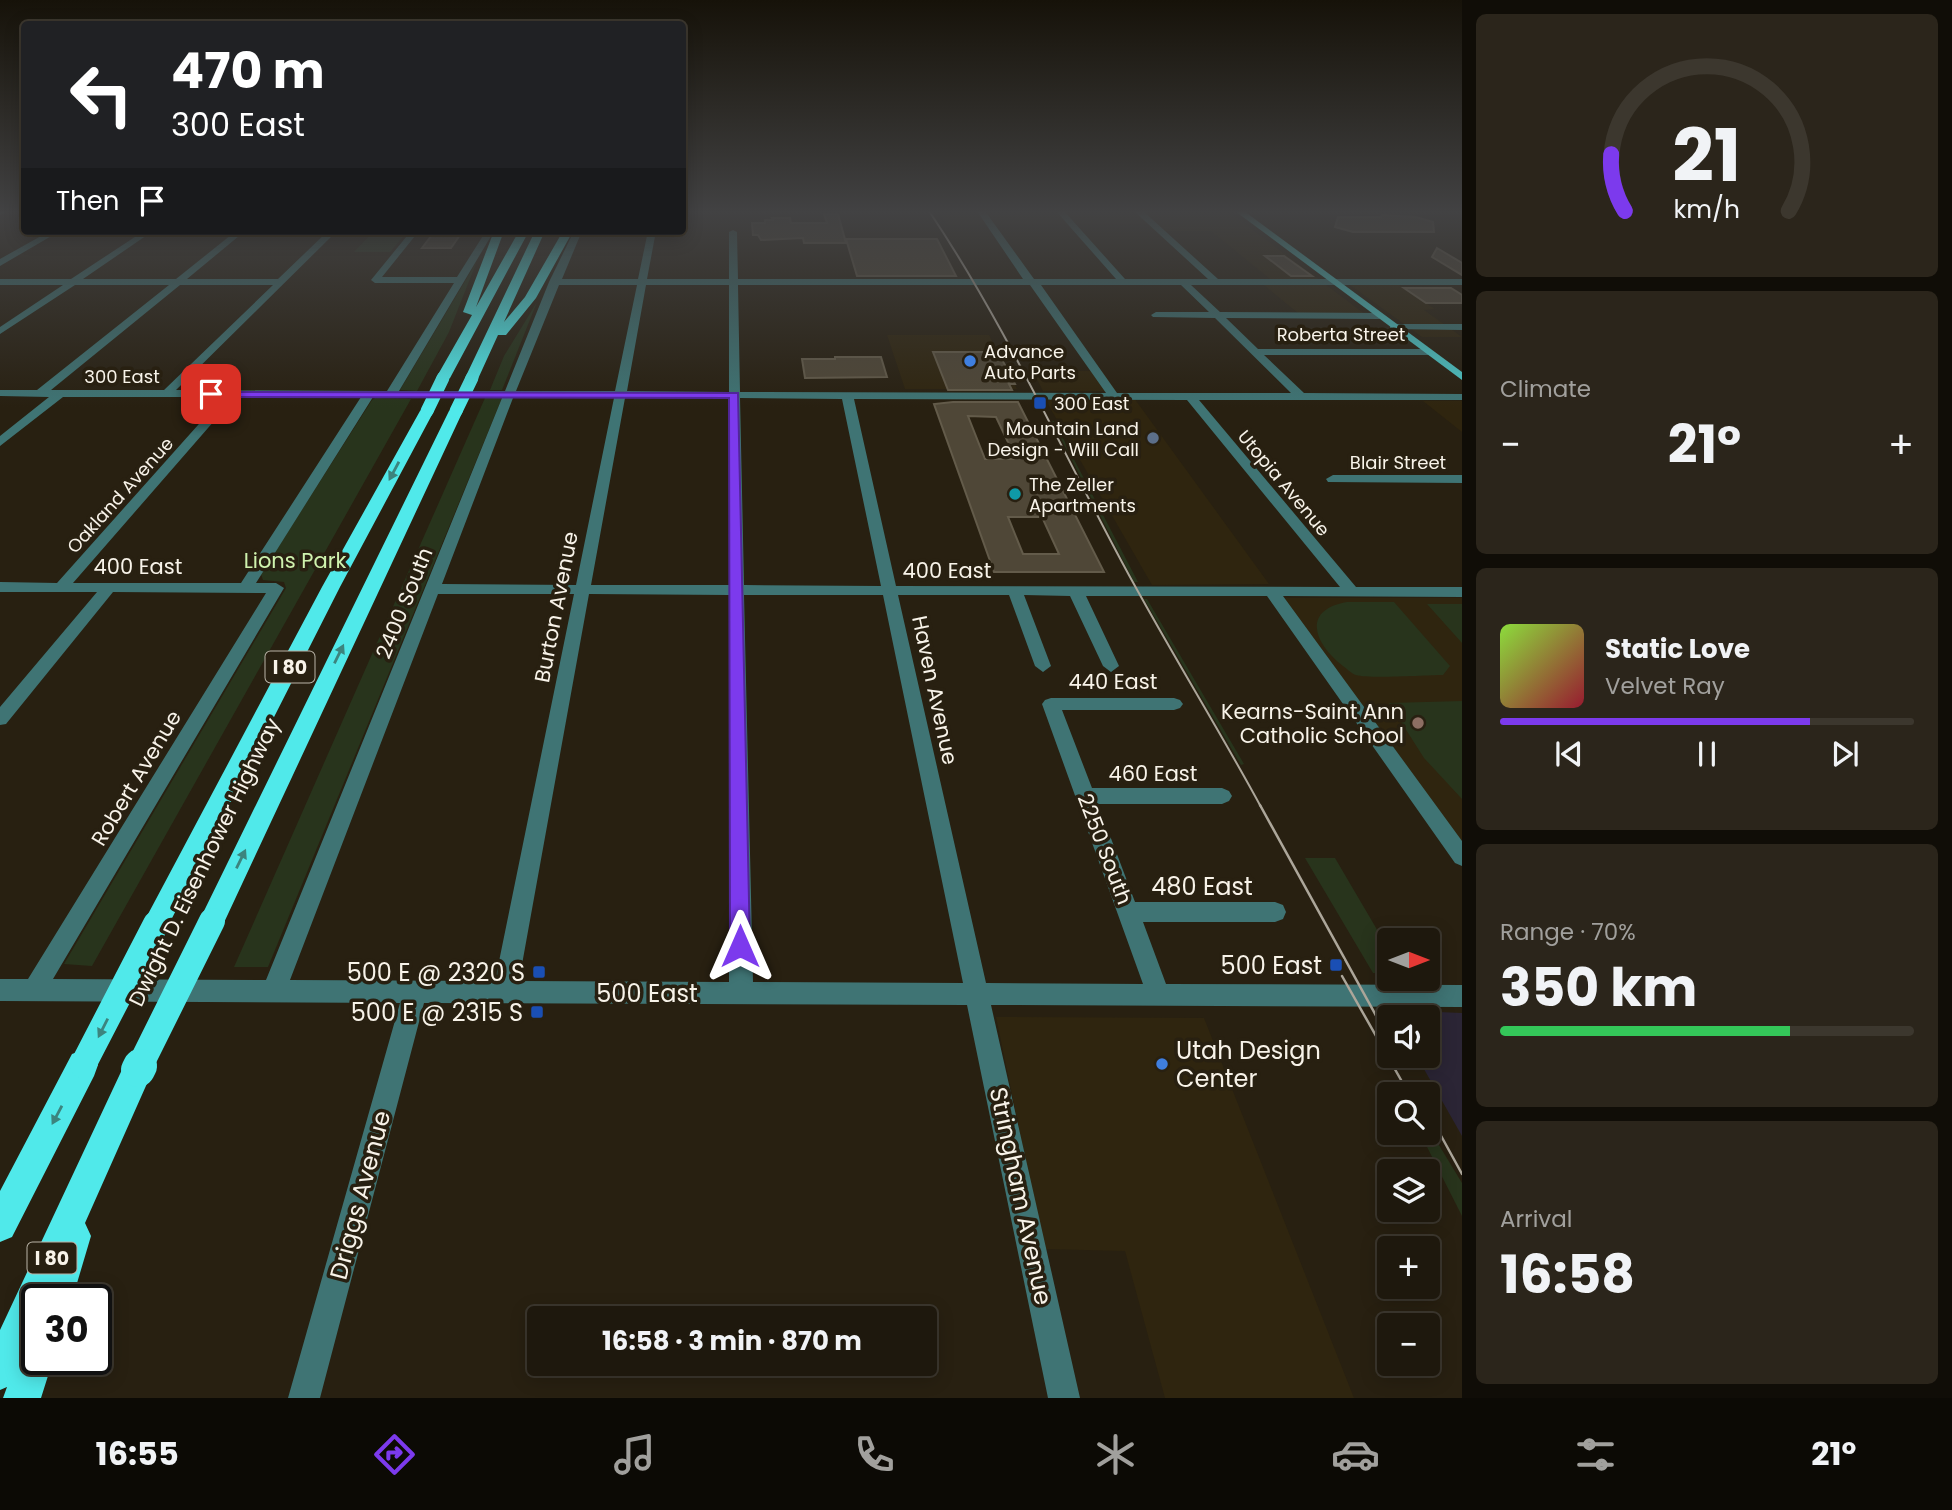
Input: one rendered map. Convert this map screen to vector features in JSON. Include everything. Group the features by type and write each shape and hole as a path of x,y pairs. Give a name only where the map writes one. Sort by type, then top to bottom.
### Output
{"highway":[{"path":"456,354 480,276"},
{"name":"Dwight D. Eisenhower Highway","path":"0,1225 331,587 499,276"},
{"name":"Dwight D. Eisenhower Highway","path":"0,1371 138,1070 212,921 519,276"},
{"path":"483,356 530,298 542,276"},
{"path":"59,1284 103,1144"},
{"path":"0,1210 30,1164"},
{"path":"22,1398 30,1375"}],"main road":[{"path":"1326,276 1462,377"}],"street":[{"path":"0,331 82,276"},
{"path":"39,394 185,276"},
{"path":"167,393 287,276"},
{"path":"378,276 375,280 460,280"},
{"path":"391,394 462,276"},
{"name":"2400 South","path":"273,992 557,276"},
{"name":"Burton Avenue","path":"505,991 643,276"},
{"path":"733,276 741,993"},
{"path":"1027,276 1113,395"},
{"path":"1118,276 1123,282"},
{"path":"1210,276 1216,282"},
{"path":"0,282 281,282"},
{"path":"554,282 1462,282"},
{"path":"1183,282 1300,396"},
{"path":"1156,316 1379,316"},
{"name":"Roberta Street","path":"1394,327 1462,327"},
{"name":"Roberta Street","path":"1255,352 1428,352"},
{"name":"300 East","path":"0,393 1462,397"},
{"path":"0,442 59,394"},
{"name":"Oakland Avenue","path":"61,587 232,394"},
{"path":"245,588 369,394"},
{"name":"Haven Avenue","path":"847,395 978,994"},
{"name":"Utopia Avenue","path":"1190,396 1351,591"},
{"name":"Blair Street","path":"1333,479 1462,479"},
{"name":"400 East","path":"0,587 276,588"},
{"path":"0,719 109,587"},
{"name":"Robert Avenue","path":"34,990 276,588"},
{"name":"400 East","path":"432,589 1462,592"},
{"path":"1015,591 1043,666"},
{"path":"1076,591 1111,666"},
{"path":"1271,591 1462,857"},
{"name":"440 East","path":"1051,704 1174,704"},
{"name":"2250 South","path":"1051,704 1159,995"},
{"name":"460 East","path":"1085,796 1222,796"},
{"name":"480 East","path":"1128,912 1275,912"},
{"name":"500 East","path":"0,990 1462,996"},
{"name":"Driggs Avenue","path":"304,1398 415,991"},
{"name":"Stringham Avenue","path":"978,994 1064,1398"}],"shaded area":[{"path":"1267,276 1315,276 1370,318 1304,318 1258,280 1270,279"},
{"path":"1350,285 1399,285 1435,309 1424,310 1462,337 1422,337"},
{"path":"887,335 989,335 1017,389 905,389"},
{"path":"1033,371 1102,371 1116,391 1043,391"},
{"path":"1134,398 1269,584 1152,585 1045,399"},
{"path":"1423,401 1462,401 1462,432"},
{"name":"Kearns-Saint Ann Catholic School","path":"1462,598 1462,843 1285,599"},
{"path":"1440,1012 1462,1013 1462,1136 1440,1097 1440,1082 1431,1082 1423,1068 1440,1068"},
{"path":"996,1017 1204,1018 1354,1398 1165,1398 1125,1251 1044,1249"}],"green space":[{"path":"468,276 471,276 449,332 417,391 400,390"},
{"path":"537,302 502,390 490,390 504,356"},
{"name":"Lions Park","path":"375,398 411,399 92,966 64,964 286,588 284,582 263,580 261,574"},
{"path":"485,398 502,398 268,967 234,967"},
{"path":"1054,421 1138,582 1134,582"},
{"path":"1144,599 1147,599 1244,764 1241,765"},
{"path":"1347,602 1394,602 1450,666 1443,675 1356,675 1325,648 1317,629 1323,612"},
{"path":"1427,604 1462,604 1462,643"},
{"path":"1462,701 1462,799 1424,758 1389,703"},
{"path":"1305,858 1335,858 1377,930 1377,973 1373,973"},
{"path":"1426,1145 1439,1145 1462,1183 1462,1216 1440,1173 1440,1159 1433,1159"}],"building":[{"path":"1404,288 1451,288 1462,295 1462,303 1426,303"},
{"name":"Advance Auto Parts","path":"933,352 998,352 1015,384 1009,384 1012,390 948,390"},
{"path":"881,357 887,377 805,378 802,359"},
{"name":"The Zeller Apartments","path":"1018,402 1104,572 994,572 934,404","holes":["968,416 996,417 1016,459 985,459","1008,517 1042,517 1059,554 1023,554"]}],"tram line":[{"path":"970,276 1004,335 1133,582 1261,807"},
{"path":"1260,805 1377,1017"},
{"path":"1342,976 1402,1082"},
{"path":"1440,1134 1462,1174"}],"place":[{"name":"Advance Auto Parts","path":"970,361"},
{"name":"300 East","path":"1040,403"},
{"name":"Mountain Land Design - Will Call","path":"1153,438"},
{"name":"The Zeller Apartments","path":"1015,494"},
{"name":"Kearns-Saint Ann Catholic School","path":"1418,723"},
{"name":"500 East","path":"1336,965"},
{"name":"500 E @ 2320 S","path":"539,972"},
{"name":"500 E @ 2315 S","path":"537,1012"},
{"name":"Utah Design Center","path":"1162,1064"}],"route":[{"path":"211,394 734,395 740,946"}]}
